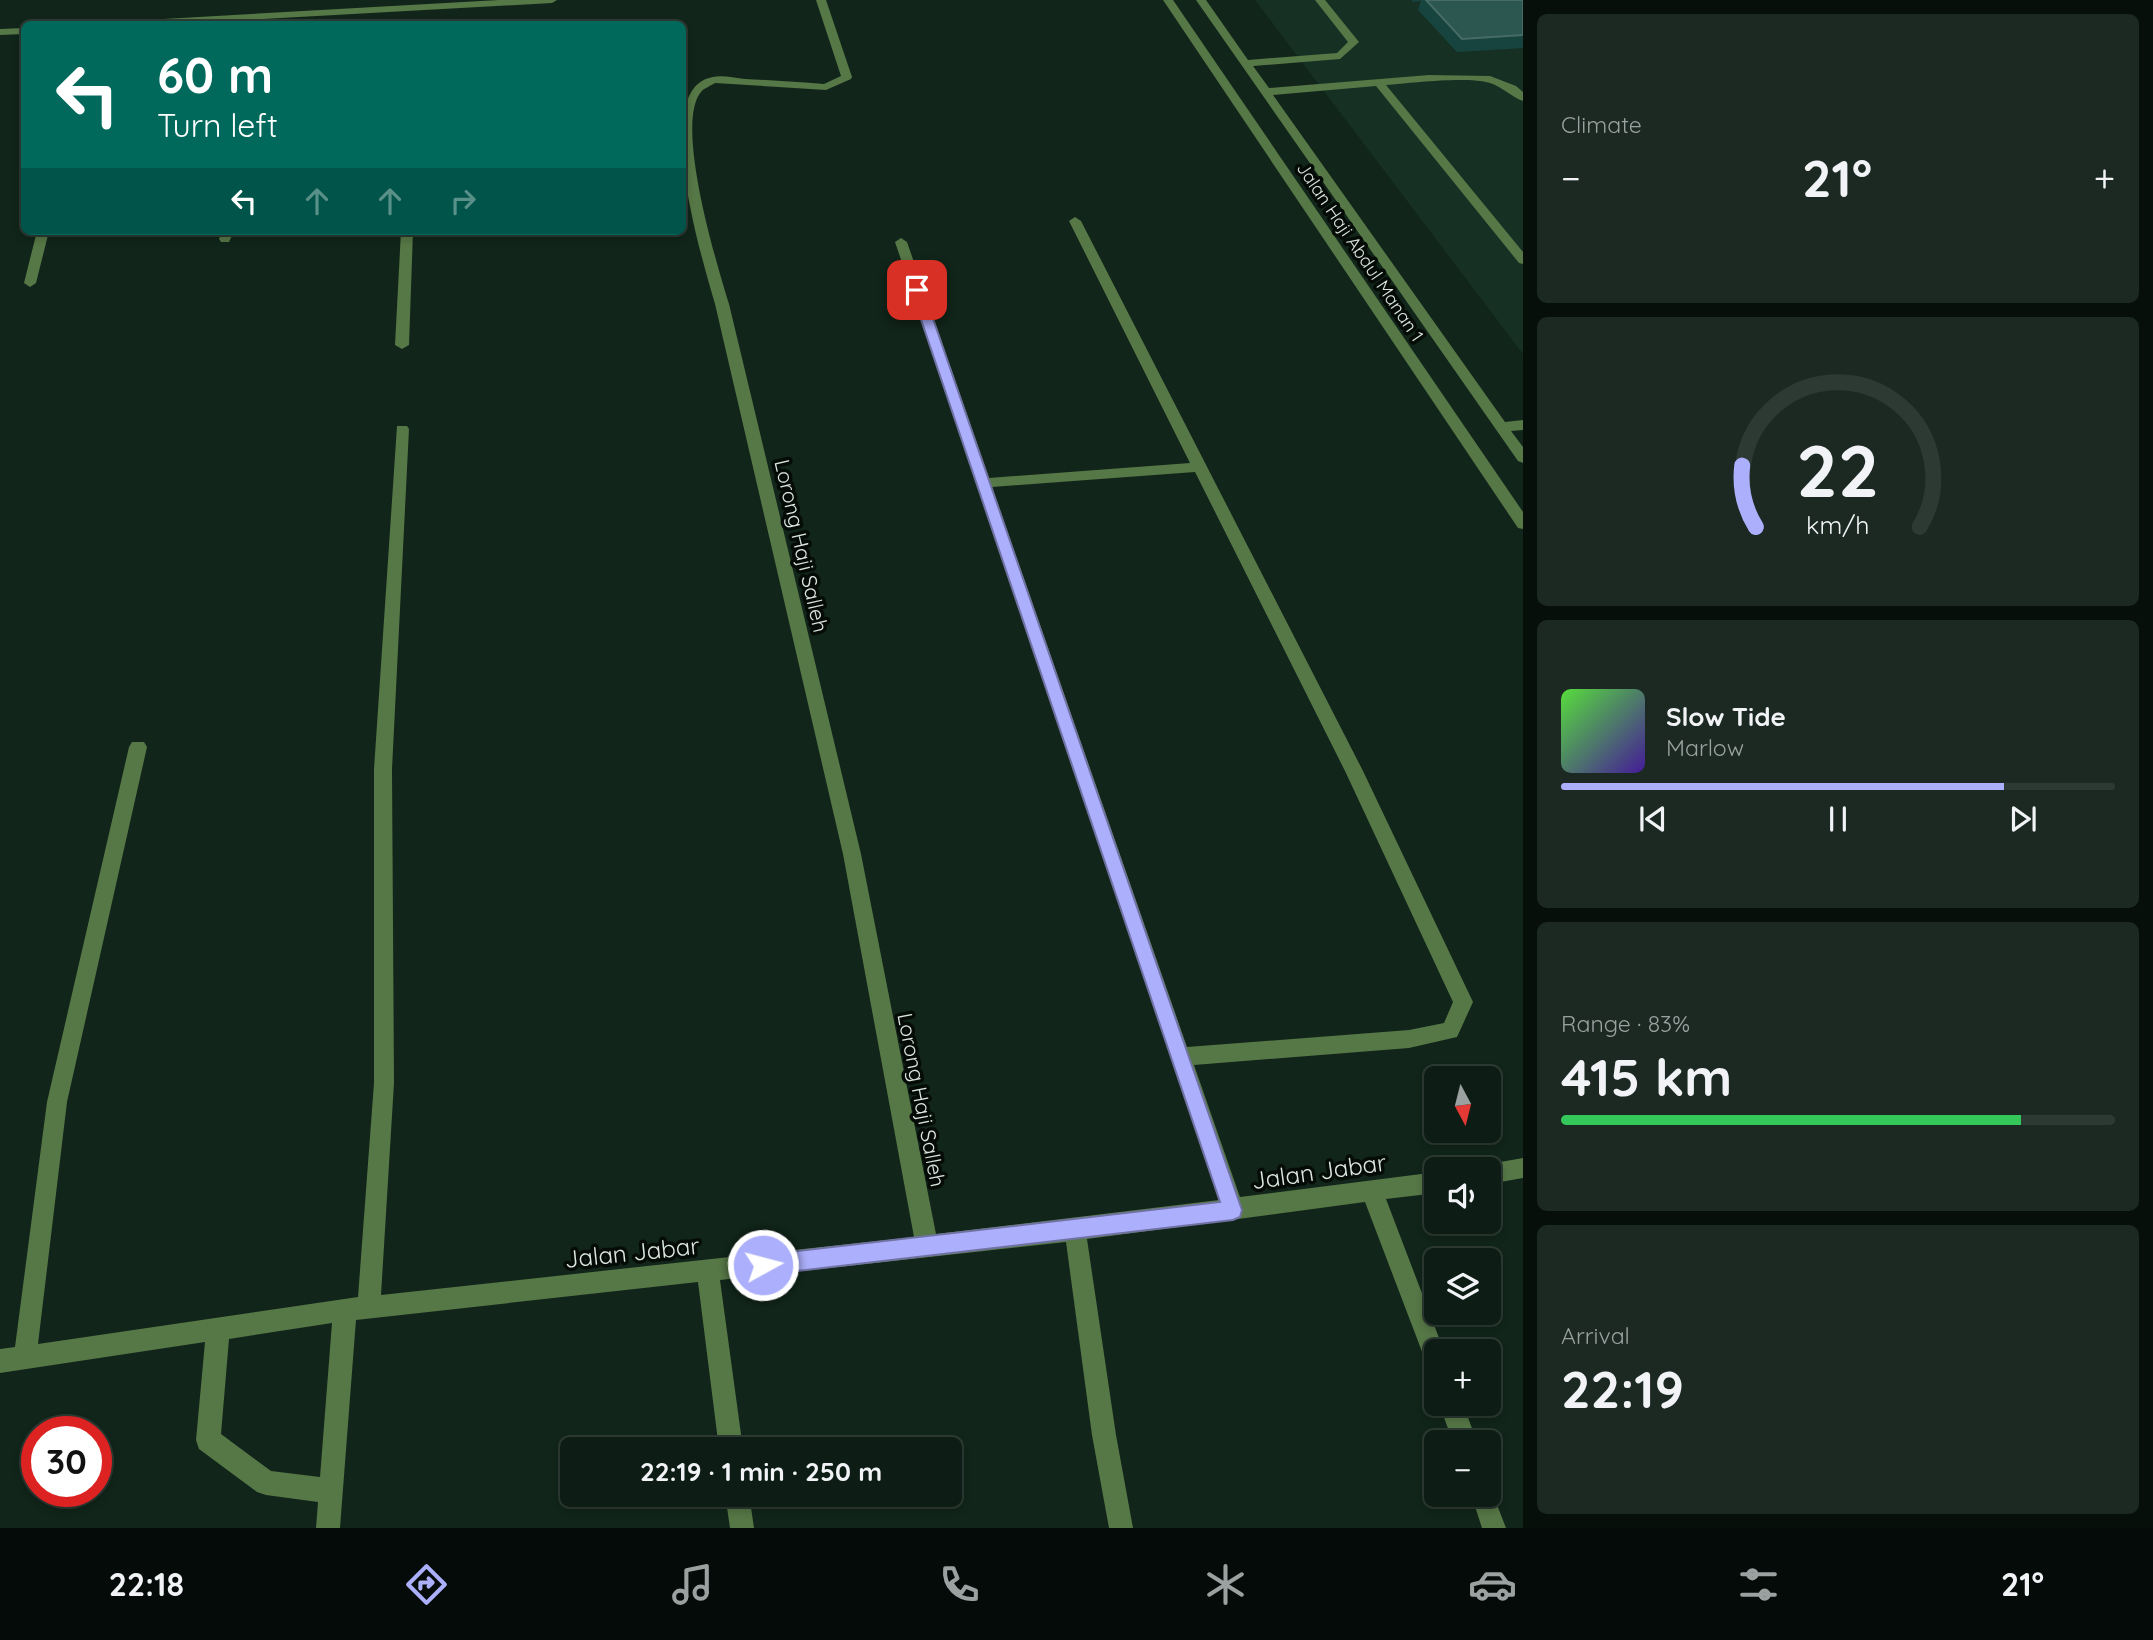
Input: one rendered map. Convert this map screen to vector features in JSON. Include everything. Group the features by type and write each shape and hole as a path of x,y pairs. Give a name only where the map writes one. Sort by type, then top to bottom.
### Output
{"street":[{"path":"326,13 327,0"},
{"path":"244,21 283,20 326,13 415,12 552,0"},
{"name":"Lorong Haji Salleh","path":"821,0 847,77 826,87 713,80 696,90 687,115 690,167 700,231 722,304 852,854 928,1245"},
{"path":"1162,0 1171,5"},
{"name":"Jalan Haji Abdul Manan 1","path":"1201,0 1523,457"},
{"path":"1246,64 1340,56 1354,42 1320,0"},
{"name":"Jalan Haji Abdul Manan 1","path":"1171,5 1523,524"},
{"path":"0,32 21,30"},
{"path":"1266,92 1429,78 1490,79 1512,88 1523,98"},
{"path":"1380,84 1523,260"},
{"path":"1075,221 1354,771 1464,1002 1450,1031 1409,1039 1181,1057"},
{"path":"30,283 42,235"},
{"path":"402,345 407,235"},
{"path":"901,242 1233,1210"},
{"path":"1501,426 1523,425"},
{"path":"328,1528 330,1491 357,1309 384,1083 383,769 402,429"},
{"path":"982,483 1199,467"},
{"path":"25,1358 57,1102 138,747"},
{"path":"1501,1172 1523,1168"},
{"name":"Jalan Jabar","path":"0,1361 357,1309 1075,1230 1424,1184"},
{"path":"1372,1192 1428,1339"},
{"path":"1075,1230 1104,1435 1121,1528"},
{"path":"708,1271 729,1437"},
{"path":"218,1331 208,1440 265,1483 330,1491"},
{"path":"739,1507 742,1528"},
{"path":"1487,1507 1494,1528"}],"shaded area":[{"path":"1255,0 1523,0 1523,354"}],"building":[{"path":"1426,0 1523,0 1523,35 1462,39"}],"route":[{"path":"763,1265 1233,1210 917,290"}]}
